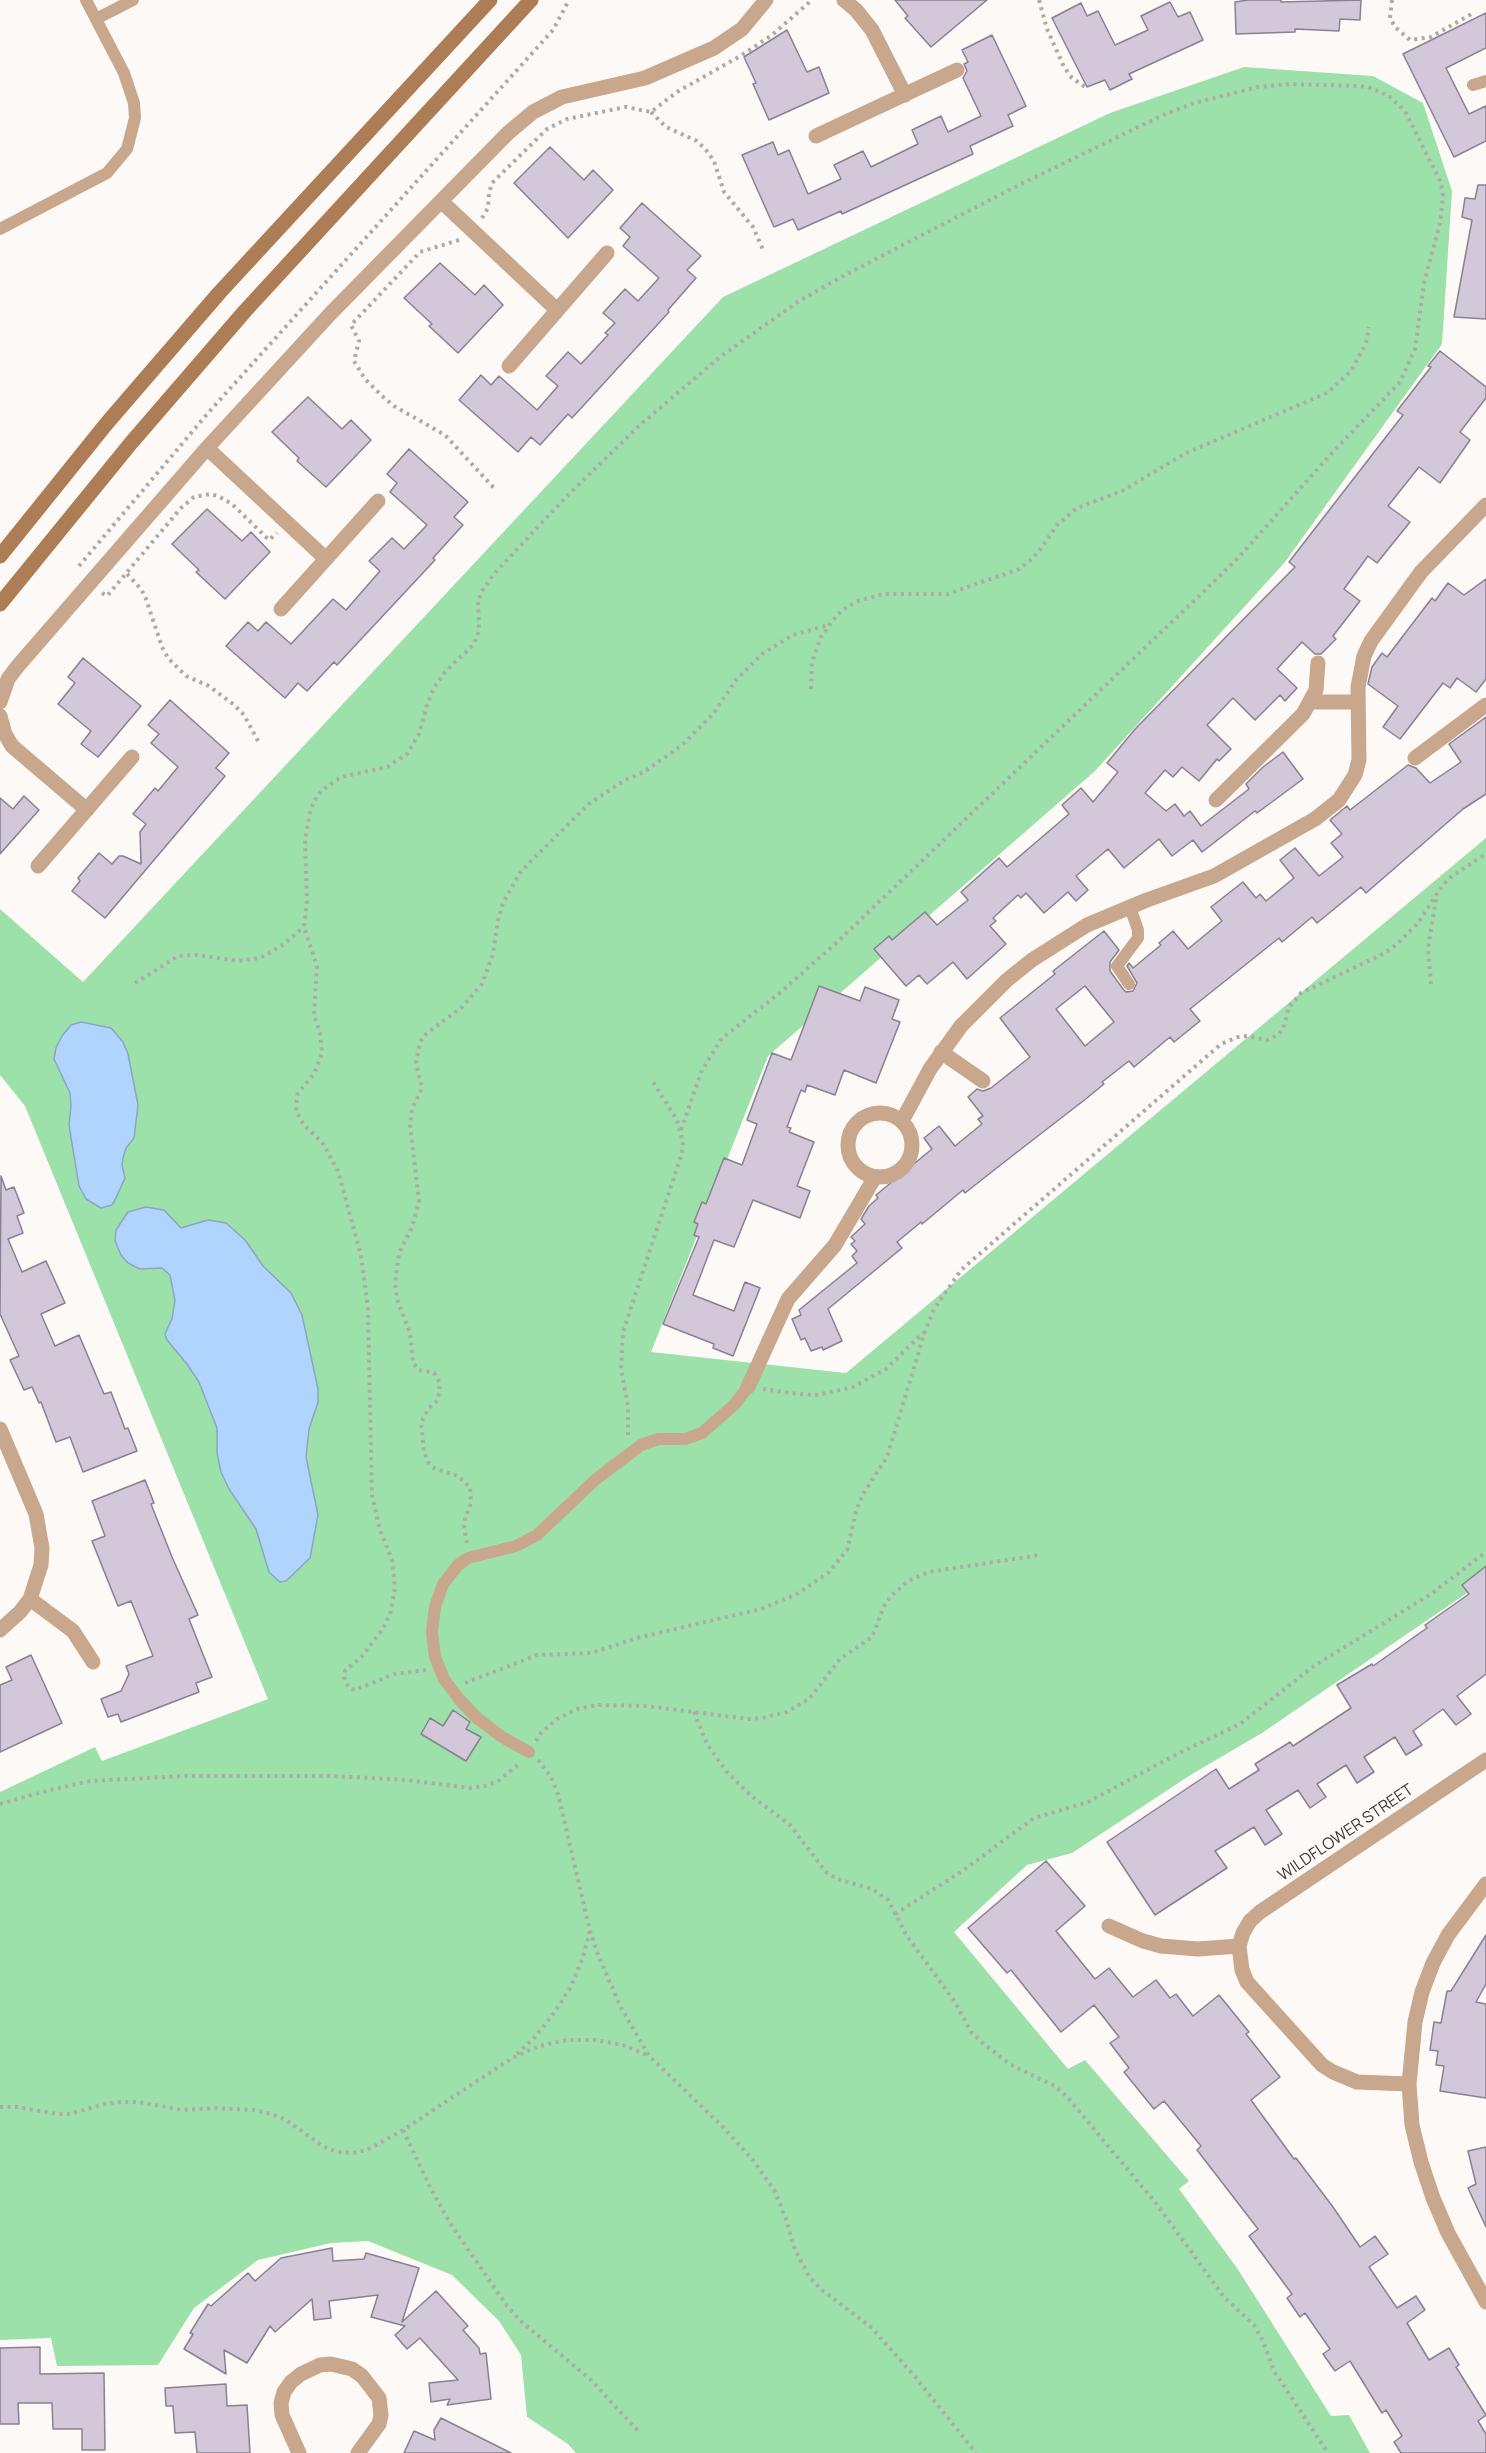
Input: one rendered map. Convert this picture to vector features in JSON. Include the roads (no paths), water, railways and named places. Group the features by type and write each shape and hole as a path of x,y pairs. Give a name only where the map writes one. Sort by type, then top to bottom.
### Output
{"street":[{"path":"0,556 107,423 220,292 490,0"},
{"path":"0,604 131,443 244,311 531,0"},
{"path":"0,702 8,679 207,448 330,313 508,133 533,112 562,97 628,83 697,57 742,29 766,0"},
{"path":"844,0 856,10 872,30 905,95"},
{"path":"816,136 957,70"},
{"path":"441,201 557,310"},
{"path":"509,366 607,253"},
{"path":"207,448 326,559"},
{"path":"281,609 378,501"},
{"path":"902,1121 941,1052 983,1002 1032,960 1087,925 1214,876 1315,819 1339,800 1355,775 1359,760 1358,687 1364,656 1379,628 1421,572 1486,505"},
{"path":"1216,800 1303,714 1316,690 1318,663"},
{"path":"1311,702 1358,702"},
{"path":"1415,758 1486,705"},
{"path":"0,716 4,734 12,746 87,810"},
{"path":"38,866 132,757"},
{"path":"941,1052 983,1081"},
{"path":"882,1113 892,1115 902,1121 912,1139 912,1149 909,1159 895,1174 875,1177 856,1167 847,1147 848,1136 853,1126 861,1118 882,1113"},
{"path":"748,1387 788,1299 835,1245 875,1177"},
{"path":"0,1429 40,1531 41,1565 30,1599 20,1612 0,1630"},
{"path":"30,1599 72,1631 93,1662"},
{"name":"WILDFLOWER STREET","path":"1239,1946 1246,1927 1260,1912 1486,1760"},
{"path":"1486,1884 1448,1935 1430,1973 1414,2022 1409,2085 1412,2125 1433,2198 1448,2233 1486,2301"},
{"path":"1109,1926 1161,1946 1198,1949 1239,1946 1242,1970 1247,1982 1322,2065 1357,2082 1409,2085"},
{"path":"298,2453 282,2415 281,2403 284,2392 301,2374 320,2365 331,2364 352,2369 362,2376 379,2398 381,2415 379,2424 358,2453"}],"lane":[{"path":"0,229 101,177 118,162 127,149 135,118 135,103 124,74 86,0"},
{"path":"96,19 133,0"},
{"path":"1473,86 1486,81"},
{"path":"1128,984 1117,966 1138,938 1138,930 1130,908"},
{"path":"529,1752 489,1728 450,1689 439,1669 432,1644 432,1632 436,1601 450,1574 468,1558 516,1546 537,1535 621,1459 649,1441 685,1439 702,1433 734,1405 748,1387"}],"water":[{"path":"81,1022 111,1028 123,1042 128,1054 138,1105 134,1138 126,1148 123,1158 125,1178 112,1205 101,1208 86,1199 79,1186 69,1125 70,1093 54,1059 62,1036 71,1025"},
{"path":"146,1207 164,1210 181,1228 208,1220 226,1223 245,1240 263,1266 291,1293 302,1315 318,1389 318,1402 309,1429 306,1457 318,1515 310,1558 286,1581 280,1582 269,1572 256,1529 229,1489 221,1472 217,1453 217,1428 199,1382 167,1340 165,1334 172,1319 175,1300 170,1275 162,1268 140,1269 128,1263 121,1255 115,1241 116,1230 128,1212"}]}
